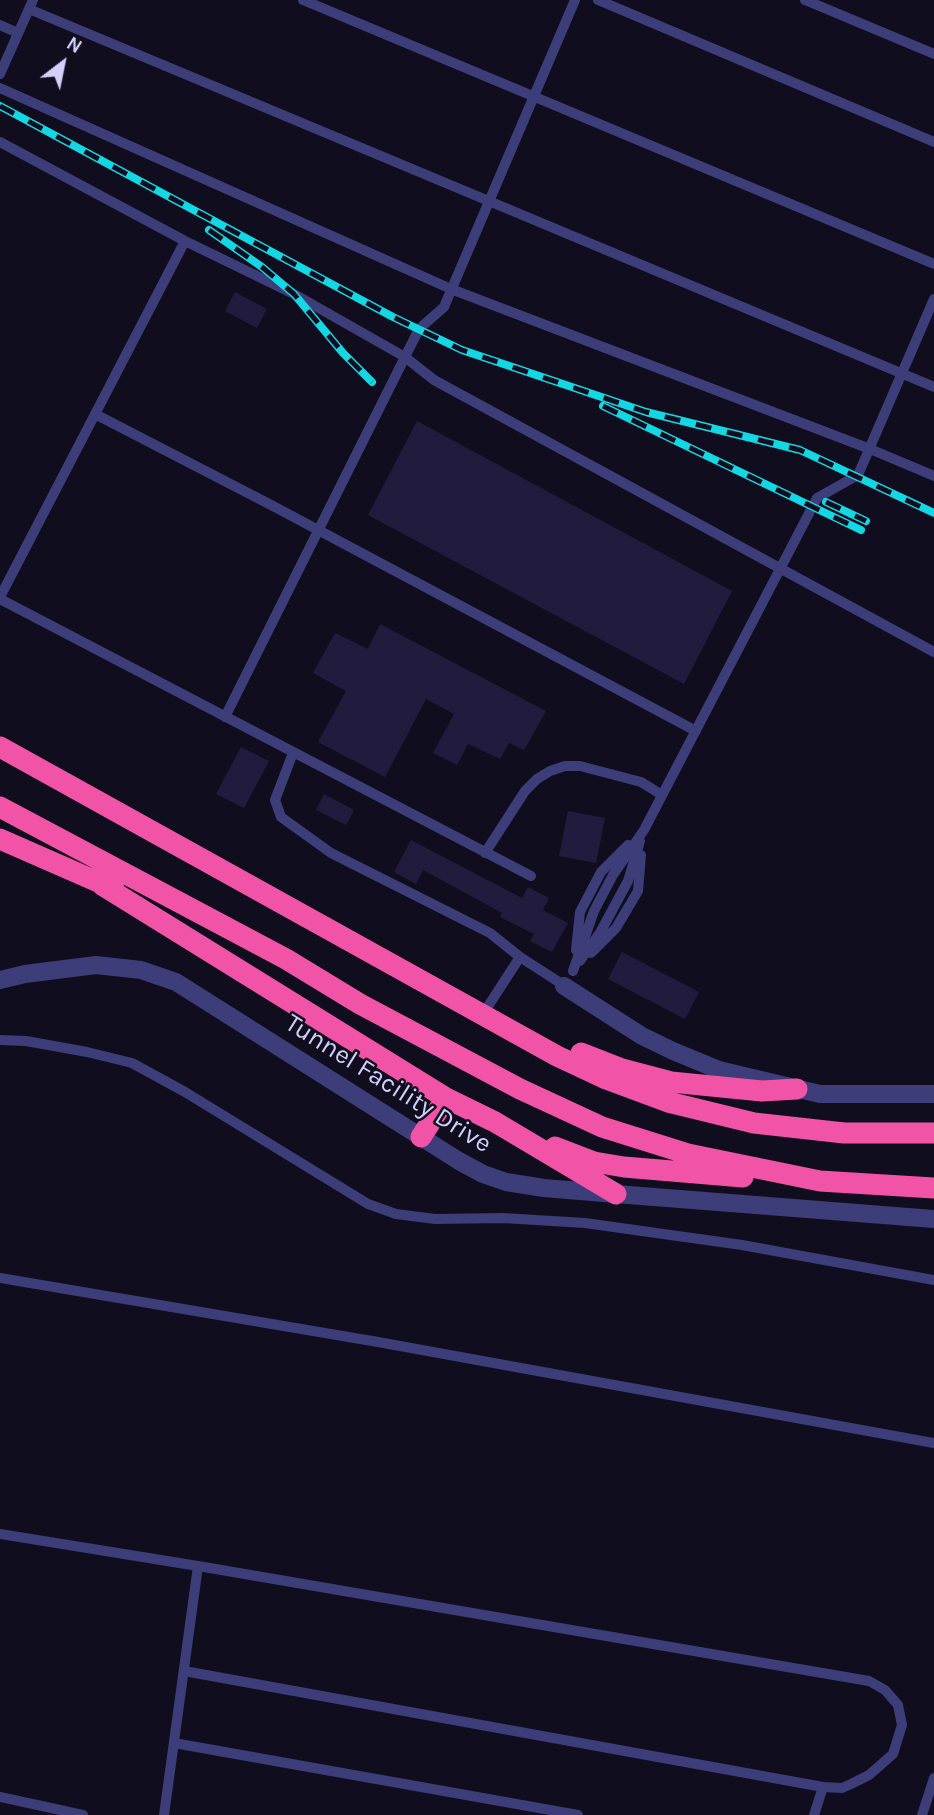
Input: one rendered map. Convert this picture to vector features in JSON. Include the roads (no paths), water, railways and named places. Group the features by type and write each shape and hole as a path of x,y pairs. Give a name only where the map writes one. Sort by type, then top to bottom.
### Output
{"highway":[{"path":"0,747 581,1068 637,1092 696,1110 754,1123 814,1131 934,1133"},
{"path":"0,807 286,959 360,1003 538,1098 602,1127 688,1154 820,1181"},
{"path":"0,839 164,910 360,1003"},
{"path":"102,884 446,1098 495,1122 580,1157 609,1165 682,1173 934,1188"},
{"path":"483,1014 512,1019 601,1062 671,1082 762,1091 797,1089"},
{"path":"421,1137 446,1098"},
{"path":"495,1122 615,1194"}],"street":[{"name":"Tunnel Facility Drive","path":"0,980 96,965 141,970 176,982 472,1168 506,1182 544,1188 934,1219"},
{"path":"569,979 604,1014 673,1051 719,1070 820,1094 934,1094"}],"lane":[{"path":"303,0 934,264"},
{"path":"225,717 419,329 444,307 575,0"},
{"path":"598,0 934,142"},
{"path":"805,0 934,54"},
{"path":"0,74 31,5 488,202 934,387"},
{"path":"0,25 18,33"},
{"path":"0,88 451,289 934,476"},
{"path":"0,142 185,241 294,294 405,358 434,380 934,652"},
{"path":"185,241 0,598 531,876"},
{"path":"569,979 594,911 662,795 817,498 858,475 934,299"},
{"path":"95,414 696,731"},
{"path":"293,753 275,800 281,817 331,853 490,933 520,957 569,979"},
{"path":"485,853 524,791 537,779 557,768 580,765 641,782 662,795"},
{"path":"569,979 601,931 628,881 643,830"},
{"path":"483,1014 520,957"},
{"path":"0,1040 26,1041 132,1063 185,1092 368,1204 396,1214 435,1219 503,1218 585,1223 742,1245 934,1280"},
{"path":"0,1278 378,1342 934,1443"},
{"path":"0,1534 869,1681 885,1690 898,1705 902,1725 893,1754 869,1775 842,1788 823,1787 184,1671"},
{"path":"164,1815 198,1566"},
{"path":"174,1743 578,1815"},
{"path":"922,1815 934,1778"},
{"path":"814,1815 823,1787"},
{"path":"0,1797 83,1815"}],"railway":[{"path":"0,106 393,317 462,350 646,412 800,450 934,513"},
{"path":"209,230 262,267 294,294 343,353 372,382"},
{"path":"603,406 861,530"},
{"path":"826,502 866,521"}]}
